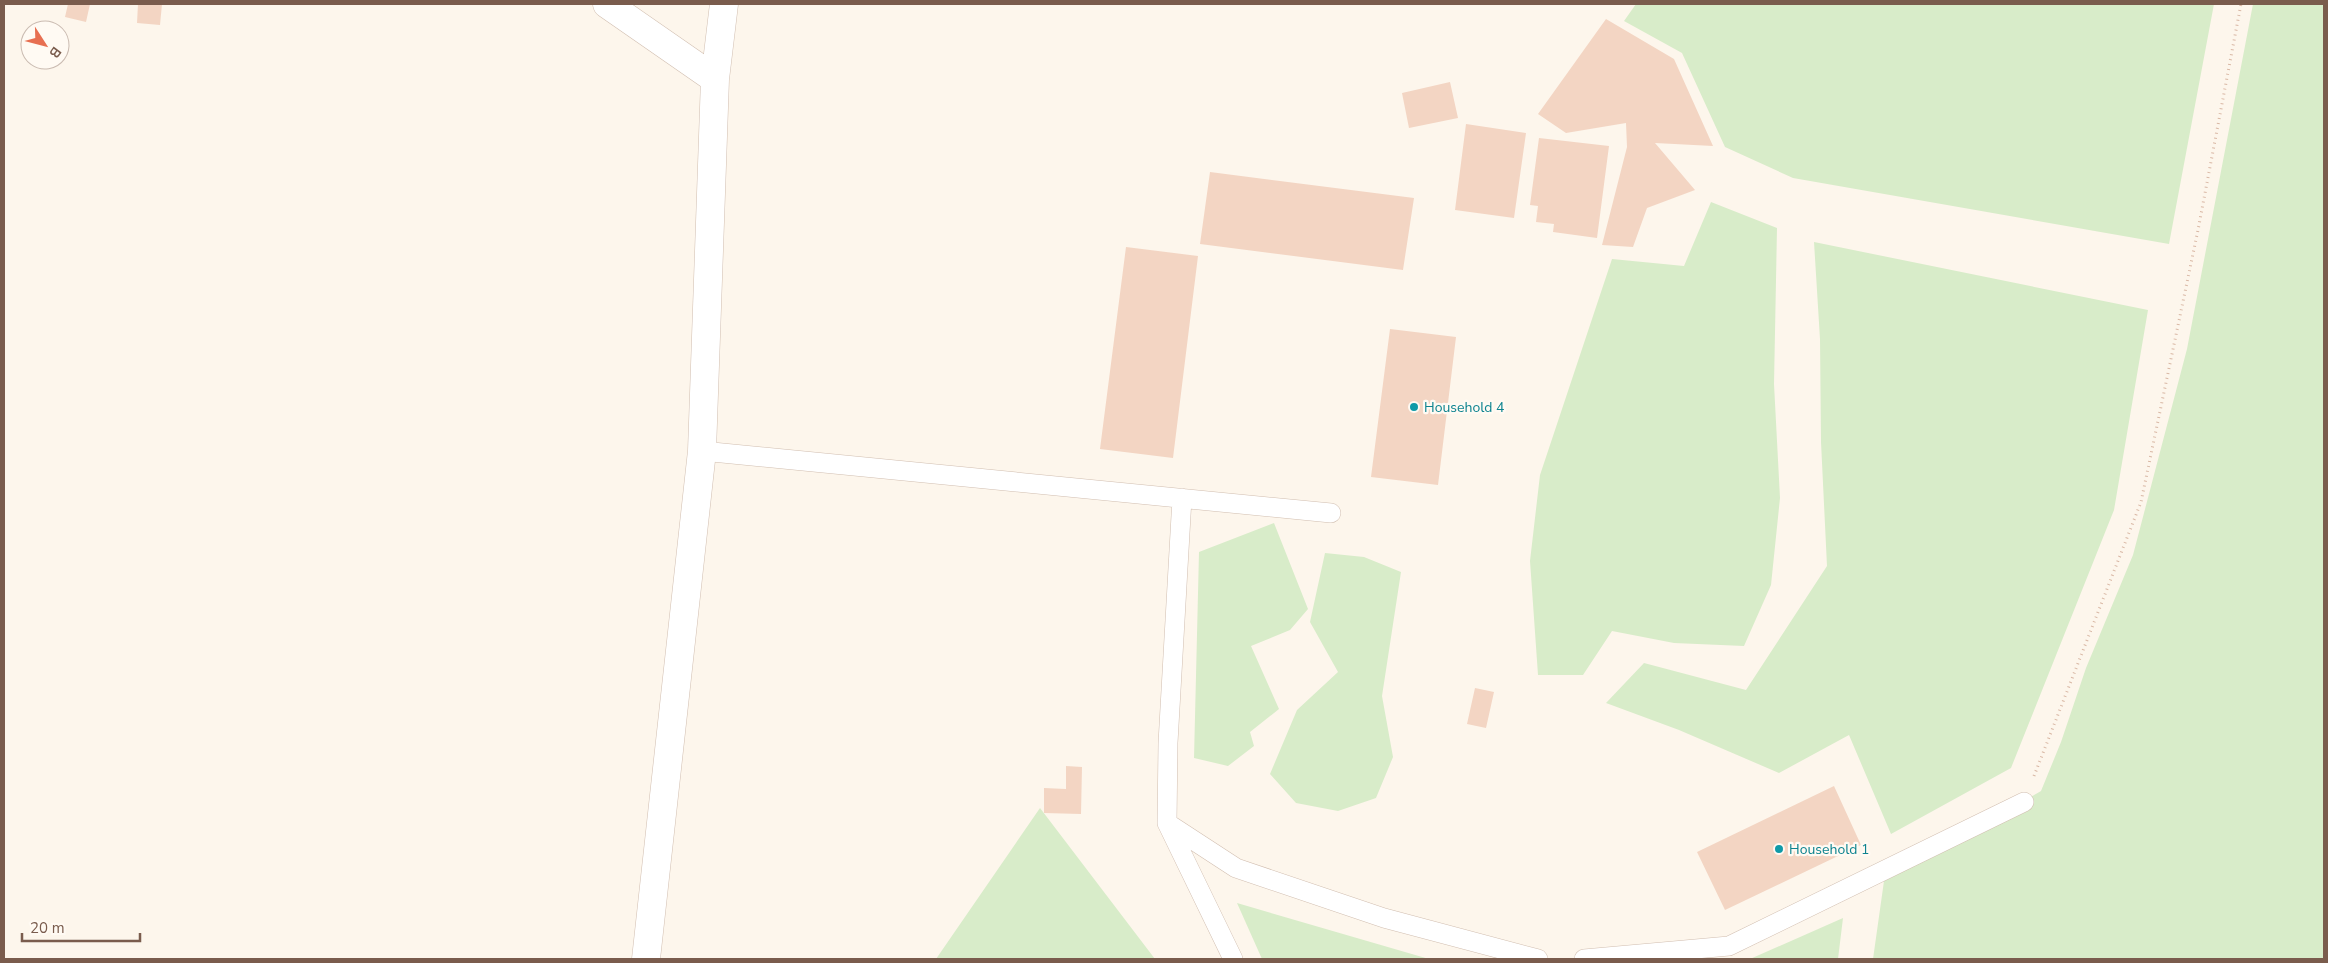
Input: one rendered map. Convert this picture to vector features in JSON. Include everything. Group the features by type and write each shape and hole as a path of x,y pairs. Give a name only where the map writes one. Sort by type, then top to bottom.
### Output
{"street":[{"path":"607,4 715,79"},
{"path":"646,959 702,451 715,79 724,4"}],"lane":[{"path":"702,451 1331,513"},
{"path":"1182,498 1168,743 1167,823 1234,959"},
{"path":"1584,959 1729,946 2024,802"},
{"path":"1167,823 1236,868 1384,918 1538,959"}],"path":[{"path":"2024,802 2141,502 2198,230 2241,4"}],"green space":[{"path":"1636,4 2214,4 2169,244 1793,178 1725,147 1682,53 1624,21"},
{"path":"2253,4 2324,4 2324,959 1873,959 1884,881 2041,791 2061,742 2086,668 2133,555 2187,349"},
{"path":"1711,202 1777,228 1774,384 1780,498 1771,585 1744,646 1674,643 1612,631 1583,675 1538,675 1530,561 1540,475 1612,259 1684,266"},
{"path":"1814,242 2148,310 2114,510 2011,768 1891,834 1849,735 1779,773 1679,730 1606,703 1644,663 1746,690 1827,566 1821,442 1820,339"},
{"path":"1274,523 1308,609 1290,630 1251,646 1279,709 1250,732 1254,746 1228,766 1194,758 1199,552"},
{"path":"1325,553 1364,557 1401,572 1382,696 1393,757 1376,798 1338,811 1296,803 1270,774 1297,710 1338,672 1310,622"},
{"path":"1040,808 1155,959 936,959"},
{"path":"1237,903 1429,959 1262,959"},
{"path":"1843,918 1838,959 1750,959"}],"building":[{"path":"68,4 90,4 86,22 65,17"},
{"path":"138,4 162,4 160,25 137,23"},
{"path":"1606,19 1674,59 1713,146 1655,143 1695,190 1647,208 1633,247 1602,245 1627,147 1626,123 1566,133 1538,114"},
{"path":"1450,82 1458,118 1409,128 1402,93"},
{"path":"1466,124 1526,133 1514,218 1455,210"},
{"path":"1539,138 1609,146 1597,238 1553,232 1554,224 1536,222 1538,206 1530,205"},
{"path":"1210,172 1414,198 1403,270 1200,244"},
{"path":"1126,247 1198,256 1173,458 1100,449"},
{"name":"Household 4","path":"1390,329 1456,337 1438,485 1371,477"},
{"path":"1475,688 1494,692 1486,728 1467,724"},
{"path":"1066,766 1082,767 1081,814 1044,813 1044,788 1066,789"},
{"name":"Household 1","path":"1834,786 1861,845 1725,910 1697,852"}],"place":[{"name":"Household 4","path":"1414,407"},
{"name":"Household 1","path":"1779,849"}]}
